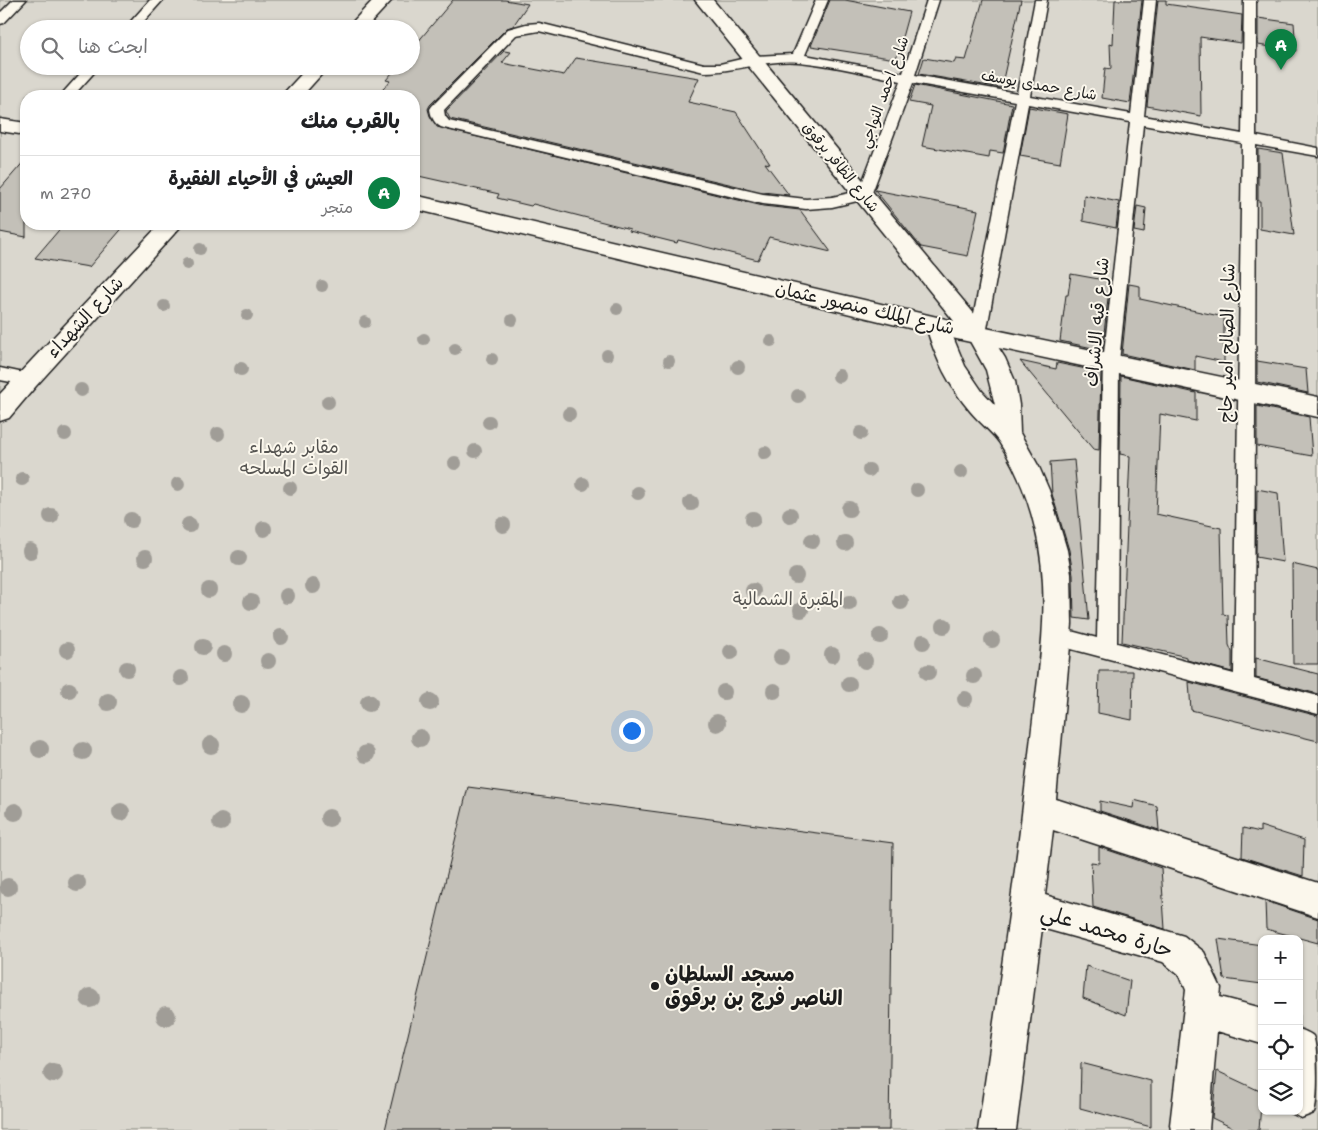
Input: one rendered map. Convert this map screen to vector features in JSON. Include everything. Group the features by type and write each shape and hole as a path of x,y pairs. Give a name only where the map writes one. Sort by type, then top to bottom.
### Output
{"street":[{"path":"364,20 383,0"},
{"name":"شارع الظافر برقوق","path":"711,3 754,60 865,194 978,334 994,357 1003,381 1009,407 1007,433"},
{"path":"298,90 312,75"},
{"path":"0,126 20,128"},
{"name":"شارع الملك منصور عثمان","path":"420,203 938,326 1318,407"},
{"name":"شارع الشهداء","path":"0,411 27,379 166,230"},
{"path":"938,326 945,353 960,380 981,407 1007,433 1032,478 1049,528 1058,581 1056,636 1040,810 997,1130"},
{"path":"1040,810 1318,900"},
{"name":"حارة محمد علي","path":"1028,907 1172,948 1192,964 1200,976 1204,988 1190,1130"},
{"path":"1202,1010 1258,1025"}],"lane":[{"path":"0,20 20,0"},
{"path":"138,20 157,0"},
{"path":"798,58 822,0"},
{"name":"شارع احمد النواجي","path":"865,194 908,78 933,0"},
{"path":"978,334 1041,0"},
{"name":"شارع قبه الاشراف","path":"1107,649 1111,362 1150,0"},
{"name":"شارع الصالح امير حاج","path":"1244,686 1250,0"},
{"name":"شارع حمدى يوسف","path":"865,194 832,202 806,204 764,199 444,124 438,116 436,109 512,32 539,27 704,68 720,68 754,60 798,58 1318,152"},
{"path":"72,90 86,75"},
{"path":"0,374 27,379"},
{"path":"1056,636 1318,705"}],"green space":[{"name":"المقبرة الشمالية","path":"0,0 1318,0 1318,1130 0,1130"}],"building":[{"path":"453,0 505,0 528,4 513,26 507,28 430,105 428,109 430,116 437,127 763,206 800,210 831,252 769,237 758,260 678,240 677,243 533,204 531,206 497,198 499,194 420,176 420,90 382,90 390,81 386,80 390,75 420,75 420,39"},
{"path":"830,0 845,0 909,12 896,59 811,46"},
{"path":"983,0 1021,0 1001,88 919,74 924,58 954,63 956,59 966,60"},
{"path":"1115,0 1142,0 1130,103 1102,98 1105,68 1111,69 1110,43 1113,44"},
{"path":"1158,0 1166,0 1166,4 1242,15 1241,43 1200,37 1201,116 1147,106"},
{"path":"1258,18 1294,23 1296,51 1258,45"},
{"path":"504,51 511,52 502,63 564,75 576,58 699,78 688,102 736,112 770,164 765,163 789,195 763,192 450,119 446,111"},
{"path":"915,85 1012,104 1003,153 990,151 989,158 922,146 931,106 909,102"},
{"path":"1029,107 1068,114 1060,163 1020,156"},
{"path":"1258,149 1283,153 1294,235 1260,229"},
{"path":"20,166 20,230 26,230 26,237 0,232 0,189"},
{"path":"875,190 978,210 968,256 921,247"},
{"path":"1084,195 1119,202 1116,228 1083,221"},
{"path":"1137,206 1146,208 1144,233 1134,231"},
{"path":"59,230 121,230 89,267 35,258"},
{"path":"1071,274 1110,281 1102,350 1060,341 1066,295 1068,295"},
{"path":"1129,284 1140,286 1140,299 1224,317 1224,362 1195,356 1195,370 1122,354"},
{"path":"1020,361 1056,369 1057,363 1101,372 1099,450 1093,449"},
{"path":"1257,361 1306,369 1308,393 1257,382"},
{"path":"1121,376 1196,393 1196,421 1160,414 1156,514 1221,528 1223,614 1228,615 1232,672 1187,660 1187,657 1122,642 1130,456 1120,454"},
{"path":"1257,406 1309,417 1312,456 1257,446"},
{"path":"1074,460 1089,620 1074,618 1073,574 1069,550 1052,494 1050,462"},
{"path":"1257,489 1278,493 1283,562 1256,557"},
{"path":"1292,564 1318,570 1318,664 1293,664"},
{"path":"1256,658 1318,674 1318,694 1256,678"},
{"path":"1099,671 1133,671 1132,720 1098,713"},
{"path":"1189,682 1318,716 1318,741 1191,710"},
{"name":"مسجد السلطان الناصر فرج بن برقوق","path":"468,787 893,843 889,1130 385,1130"},
{"path":"1134,800 1157,806 1159,830 1100,811 1100,801 1133,808"},
{"path":"1260,826 1304,840 1303,876 1242,857 1243,828 1260,832"},
{"path":"1099,847 1161,868 1165,929 1093,907 1091,862 1099,863"},
{"path":"1265,901 1318,919 1318,943 1303,939 1303,935 1288,935 1266,929"},
{"path":"1218,939 1258,944 1258,983 1224,979"},
{"path":"1086,966 1130,981 1126,1015 1083,998"},
{"path":"1081,1063 1151,1081 1151,1127 1080,1108"},
{"path":"1217,1071 1258,1090 1258,1115 1260,1115 1259,1130 1237,1130 1212,1118"}],"place":[{"name":"العيش في الأحياء الفقيرة","path":"1281,70"},
{"name":"مسجد السلطان الناصر فرج بن برقوق","path":"655,986"}],"park label":[{"name":"مقابر شهداء القوات المسلحه","path":"294,457"}]}
